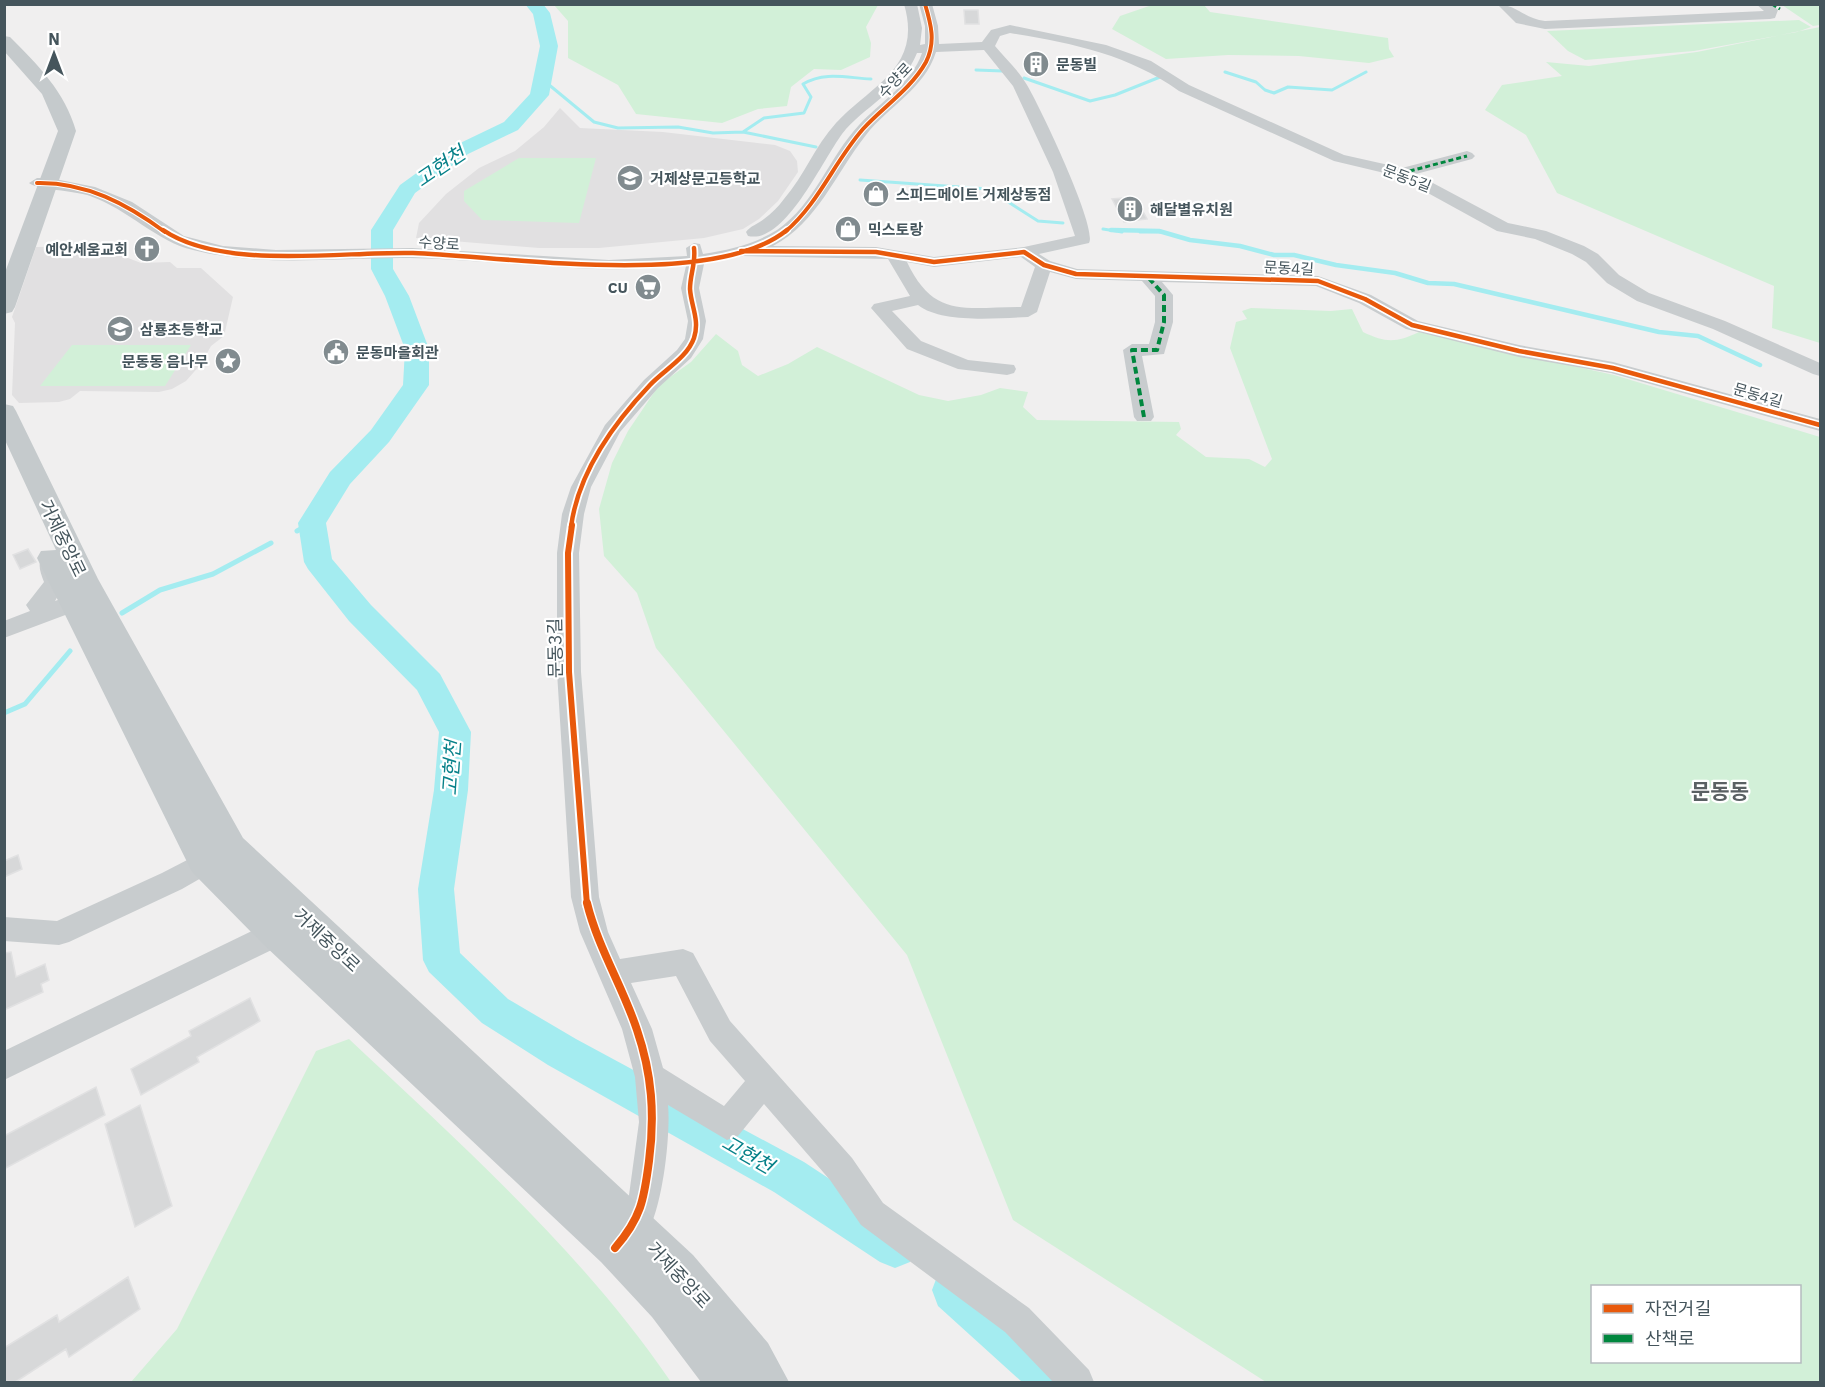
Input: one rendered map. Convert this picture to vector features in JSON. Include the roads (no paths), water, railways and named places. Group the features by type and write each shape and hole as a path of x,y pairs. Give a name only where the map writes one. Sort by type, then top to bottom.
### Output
{"main road":[{"path":"4,40 44,84 64,115 67,131 47,179 4,266"},
{"path":"4,63 28,88 49,119 53,133 47,179 4,307"},
{"path":"47,179 60,171 74,183"},
{"name":"거제중앙로","path":"4,411 80,600 204,862 289,925 624,1238 678,1270 753,1358 767,1383"},
{"name":"거제중앙로","path":"4,460 51,559 80,600 231,848 289,925"},
{"name":"거제중앙로","path":"624,1238 667,1302 728,1383"}],"street":[{"path":"741,251 865,252 934,262 1024,252 1083,239 1083,231 1061,172 1020,85 988,46 913,49 915,19 910,4"},
{"name":"수양로","path":"74,183 139,212 167,235 193,245 249,256 350,248 408,248 588,256 741,251 770,241 796,223 807,211 852,142 912,83 924,66 931,48 931,19 925,4"},
{"path":"1503,4 1514,18 1532,24 1545,25 1760,17 1770,15 1770,7"},
{"path":"1516,4 1527,17 1542,21 1755,13 1765,12 1770,7"},
{"name":"문동5길","path":"988,46 989,38 1000,30 1010,29 1125,54 1165,72 1184,88 1339,158 1402,173 1503,227 1540,235 1578,250 1592,258 1613,279 1643,297 1719,324 1821,370"},
{"name":"수양로","path":"695,254 760,230 784,209 842,125 893,81 913,49"},
{"path":"1402,173 1467,156"},
{"path":"47,179 58,187 74,183"},
{"name":"문동4길","path":"1024,252 1044,265 1076,274 1318,281 1365,300 1412,325 1519,351 1614,368 1821,425"},
{"name":"문동3길","path":"624,1238 645,1195 654,1122 650,1077 637,1029 594,932 585,897 569,672 568,553 580,487 612,429 651,384 684,354 694,339 697,321 690,288 695,254"},
{"path":"895,255 902,273 930,306 952,311 1028,312 1044,265"},
{"path":"1144,417 1132,350 1157,350 1164,322 1164,295 1147,276"},
{"path":"924,299 880,308 914,345 965,365 1007,369"},
{"path":"4,630 38,611 50,593 55,582 50,567 51,559"},
{"path":"4,617 80,600"},
{"path":"4,929 59,933 172,881 231,848"},
{"path":"4,1066 289,925"},
{"path":"613,973 683,962 720,1031 763,1083 841,1169 872,1214 1017,1320 1077,1383"},
{"path":"650,1077 727,1125 763,1083"}],"waterway":[{"name":"고현천","path":"533,4 541,13 549,46 539,95 511,126 461,150 407,189 382,230 382,269 397,296 417,349 416,385 380,436 340,478 312,523 318,562 360,613 429,682 455,732 451,790 436,889 442,960 495,1011 562,1052 789,1177 895,1247"},
{"path":"976,70 1003,71"},
{"path":"1225,72 1256,82 1265,90 1274,93 1288,87 1332,90 1366,72"},
{"path":"743,132 764,118 804,113 811,97 803,84 811,80 828,76 871,79"},
{"path":"1024,78 1090,101 1115,95 1160,77"},
{"path":"542,79 594,122 618,128 678,127 713,133 743,132"},
{"path":"743,132 816,147"},
{"path":"860,180 988,189 1038,221 1063,223"},
{"path":"1103,229 1122,232"},
{"path":"1111,230 1159,231 1190,240 1240,246 1274,255 1294,255 1336,265 1395,273 1428,283 1454,284 1659,332 1698,336 1760,365"},
{"path":"1140,232 1161,232"},
{"name":"고현천","path":"305,527 312,523"},
{"path":"297,531 308,525"},
{"path":"122,613 160,590 213,574 271,543"},
{"path":"4,713 25,704 70,651"},
{"name":"고현천","path":"954,1290 1031,1357 1051,1382"}],"place":[{"name":"문동빌","path":"1036,64"},
{"name":"거제상문고등학교","path":"630,178"},
{"name":"스피드메이트 거제상동점","path":"876,194"},
{"name":"해달별유치원","path":"1130,209"},
{"name":"믹스토랑","path":"848,229"},
{"name":"예안세움교회","path":"147,249"},
{"name":"CU","path":"648,287"},
{"name":"삼룡초등학교","path":"120,329"},
{"name":"문동마을회관","path":"336,352"},
{"name":"문동동 음나무","path":"228,361"}],"district":[{"name":"문동동","path":"1720,791"}]}
